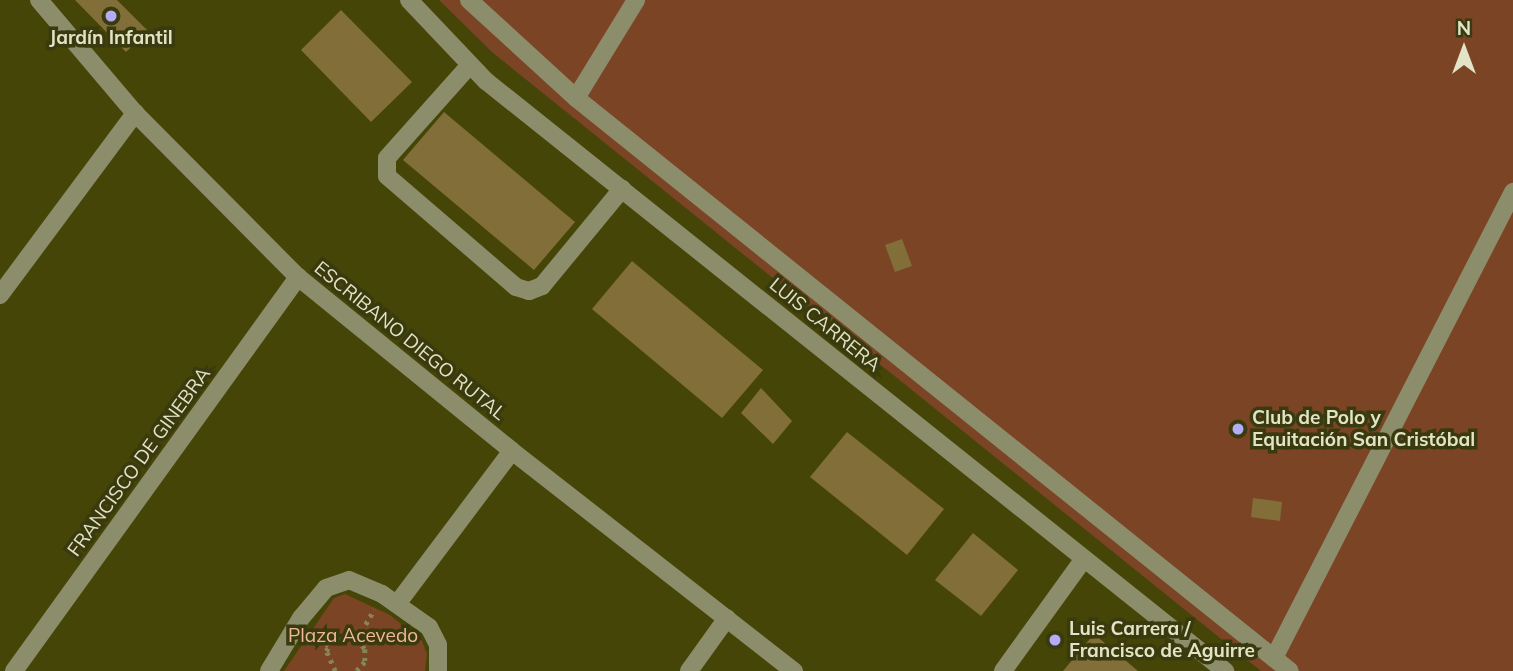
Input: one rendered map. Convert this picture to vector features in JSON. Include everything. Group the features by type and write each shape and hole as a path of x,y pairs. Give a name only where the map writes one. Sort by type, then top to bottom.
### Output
{"street":[{"name":"ESCRIBANO DIEGO RUTAL","path":"39,0 135,113 298,277 512,452 794,671"},
{"name":"LUIS CARRERA","path":"409,0 469,66 1225,671"},
{"path":"469,0 576,98 1290,671"},
{"path":"576,98 636,0"},
{"path":"469,66 387,158 387,176 516,287 529,291 542,286 622,189"},
{"path":"0,295 135,113"},
{"path":"1274,658 1513,192"},
{"name":"FRANCISCO DE GINEBRA","path":"13,671 298,277"},
{"path":"397,604 512,452"},
{"path":"1003,671 1083,560"},
{"path":"269,671 301,618 326,588 349,580 382,594 429,628 438,645 438,671"},
{"path":"689,671 727,618"}],"path":[{"path":"357,639 382,594"},
{"path":"335,671 326,658 329,645 338,637 357,639"},
{"path":"357,639 366,655 357,671"}],"green space":[{"name":"Club de Polo y Equitación San Cristóbal","path":"439,0 1513,0 1513,671 1261,671 492,52"},
{"name":"Plaza Acevedo","path":"345,594 390,615 422,641 427,654 425,671 284,671 334,598"}],"building":[{"name":"Jardín Infantil","path":"75,0 117,0 148,31 126,52"},
{"path":"341,10 412,82 371,122 301,50"},
{"path":"444,112 575,222 534,270 403,160"},
{"path":"902,239 912,266 895,272 885,245"},
{"path":"632,261 763,370 722,418 592,309"},
{"path":"761,388 792,421 773,444 741,413"},
{"path":"847,432 944,509 907,555 810,477"},
{"path":"1253,498 1282,502 1280,521 1251,517"},
{"path":"973,533 1018,570 981,616 935,580"},
{"path":"1094,634 1138,671 1063,671"}],"place":[{"name":"Jardín Infantil","path":"111,16"},
{"name":"Club de Polo y Equitación San Cristóbal","path":"1238,429"},
{"name":"Luis Carrera / Francisco de Aguirre","path":"1055,640"}]}
